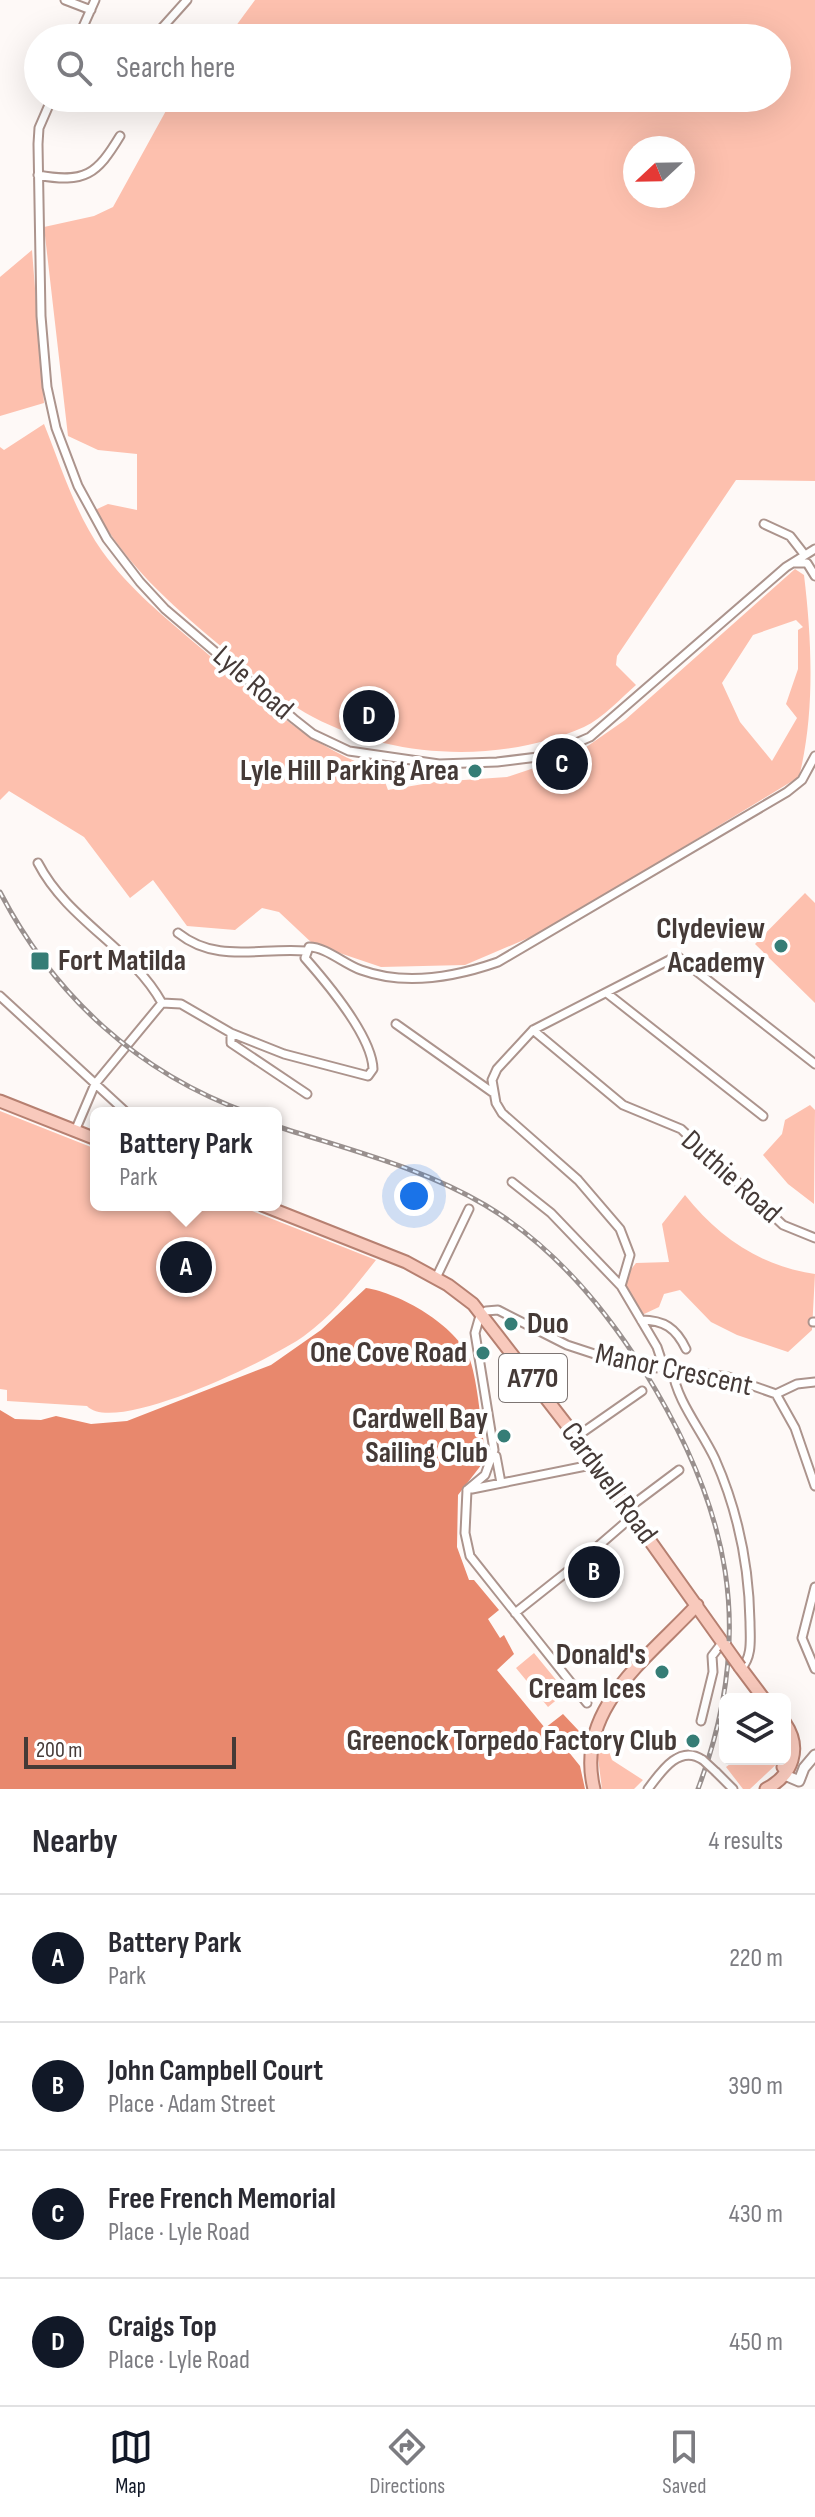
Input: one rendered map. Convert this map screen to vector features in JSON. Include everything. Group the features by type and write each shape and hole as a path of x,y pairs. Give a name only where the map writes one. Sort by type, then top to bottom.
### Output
{"main road":[{"path":"0,1101 90,1137"},
{"name":"Cardwell Road","path":"277,1211 391,1255 436,1278 482,1314 596,1464 760,1693"},
{"path":"594,1789 590,1742 604,1708 697,1605"},
{"path":"766,1789 785,1765"}],"street":[{"path":"65,0 91,10"},
{"path":"84,24 95,0"},
{"path":"166,24 187,0"},
{"name":"Lyle Road","path":"47,112 39,133 38,175 41,316 47,387 56,428 88,506 129,569 165,609 294,719 336,746 380,757 439,764 497,762 562,751 590,737 786,567 815,549"},
{"path":"38,175 76,178 94,171 120,136"},
{"path":"764,524 790,536 804,554"},
{"path":"786,567 802,561 810,566 815,576"},
{"path":"178,933 206,950 230,953 306,951 316,947 357,969 410,978 450,975 498,962 787,792 802,780 815,756"},
{"path":"38,863 49,884 72,912 137,967 162,1003"},
{"path":"162,1003 181,1004 231,1033 359,1077 371,1074 373,1065 370,1053 328,983 305,958 306,951"},
{"path":"621,1286 630,1255 616,1221 578,1180 502,1113 492,1092 492,1080 497,1069 533,1030 677,956 815,1064"},
{"path":"608,994 763,1116"},
{"path":"0,996 120,1107"},
{"path":"75,1131 95,1084 162,1003"},
{"path":"396,1024 492,1092"},
{"name":"Duthie Road","path":"533,1030 627,1107 687,1134 783,1225 815,1238"},
{"path":"231,1033 231,1043 307,1094"},
{"path":"512,1182 551,1213 621,1286 718,1468 743,1545 750,1640 749,1660 741,1668"},
{"path":"436,1278 469,1209"},
{"name":"Manor Crescent","path":"482,1314 498,1310 567,1345 628,1365 728,1377 776,1394 795,1428 815,1486"},
{"path":"482,1314 475,1337 501,1483"},
{"path":"641,1320 663,1322 673,1328 686,1349"},
{"path":"776,1394 797,1384 815,1382"},
{"path":"576,1437 642,1391"},
{"path":"494,1450 489,1470 467,1490 465,1533 470,1556 587,1703"},
{"path":"467,1490 596,1464"},
{"path":"582,1560 679,1470"},
{"path":"515,1613 573,1567"},
{"path":"815,1587 802,1638 815,1669"},
{"path":"701,1721 713,1672 712,1656 724,1644"},
{"path":"648,1789 679,1755 692,1754 703,1760 733,1789"},
{"path":"791,1760 814,1756"},
{"path":"800,1785 814,1756"},
{"path":"790,1765 800,1785"}],"shaded area":[{"path":"255,0 815,0 815,481 736,480 617,656 616,665 636,685 584,727 518,747 447,752 377,741 344,731 288,702 182,613 135,566 95,510 108,504 137,510 137,454 98,450 68,436 44,227 94,216 113,207 165,112 791,112 791,24 237,24"},
{"path":"32,250 44,403 0,416 0,277"},
{"path":"44,424 69,489 92,536 136,591 285,719 330,749 381,771 388,790 435,782 507,777 552,762 555,771 570,770 569,759 625,720 795,569 804,575 810,651 808,728 799,777 547,930 465,965 381,967 313,944 279,912 262,908 235,930 187,926 153,880 130,898 84,837 9,791 0,800 0,447 4,450","holes":["796,620 803,627 798,630 798,669 786,704 797,718 772,761 740,722 722,683 753,635"]},
{"name":"Clydeview Academy","path":"805,893 815,903 815,1003 755,944"},
{"path":"810,1105 815,1110 814,1204 788,1184 763,1155 782,1134 785,1120"},
{"path":"0,1111 90,1147 90,1211 252,1211 376,1260 334,1310 304,1336 230,1376 160,1403 103,1413 87,1406 7,1401 7,1390 0,1389"},
{"path":"685,1195 712,1224 742,1248 777,1264 815,1274 812,1330 788,1352 737,1335 711,1322 680,1290 664,1294 659,1307 642,1315 625,1285 625,1277 636,1263 669,1262 662,1224"},
{"path":"366,1288 394,1296 426,1313 453,1335 470,1360 485,1451 482,1464 458,1495 457,1547 469,1580 474,1580 499,1610 488,1619 500,1638 504,1635 514,1654 497,1670 545,1728 563,1714 579,1731 568,1751 580,1766 585,1789 0,1789 0,1410 15,1419 41,1420 56,1416 91,1424 127,1421 271,1365 321,1330"},
{"path":"534,1653 566,1692 548,1707 516,1668"},
{"path":"601,1729 612,1760 643,1780 634,1789 602,1789 597,1750"},
{"path":"776,1765 750,1789 743,1789 726,1767"}],"railway":[{"path":"0,892 46,965 103,1026 171,1076 235,1107"},
{"path":"282,1128 435,1180 509,1221 554,1257 574,1278 593,1299 643,1369 697,1471 714,1522 725,1572 729,1624 727,1677 716,1732 698,1789"}],"place":[{"name":"Craigs Top","path":"369,716"},
{"name":"Free French Memorial","path":"562,764"},
{"name":"Lyle Hill Parking Area","path":"475,771"},
{"name":"Clydeview Academy","path":"781,946"},
{"name":"Fort Matilda","path":"40,961"},
{"name":"Battery Park","path":"186,1267"},
{"name":"Duo","path":"511,1324"},
{"name":"One Cove Road","path":"483,1353"},
{"name":"Cardwell Bay Sailing Club","path":"504,1436"},
{"name":"John Campbell Court","path":"594,1572"},
{"name":"Donald's Cream Ices","path":"662,1672"},
{"name":"Greenock Torpedo Factory Club","path":"693,1741"}]}
